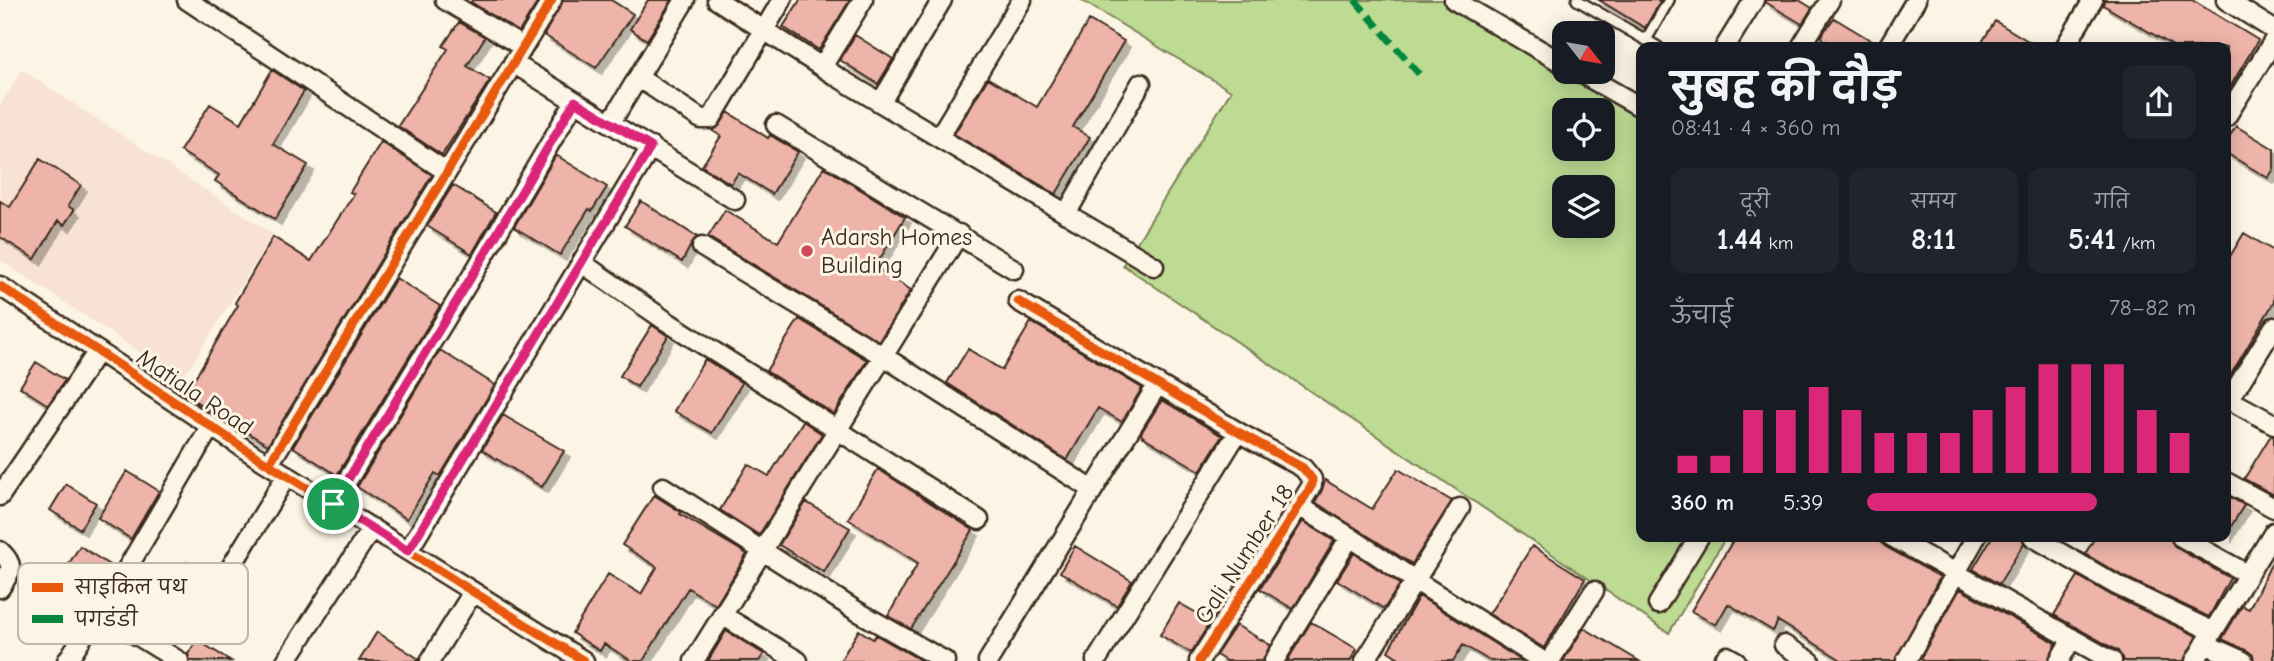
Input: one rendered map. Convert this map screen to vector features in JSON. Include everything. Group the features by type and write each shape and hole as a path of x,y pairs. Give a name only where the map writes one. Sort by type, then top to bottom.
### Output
{"street":[{"path":"187,0 447,172"},
{"path":"445,0 523,47"},
{"path":"269,464 552,0"},
{"path":"611,122 685,0"},
{"path":"716,0 822,67 1154,266"},
{"path":"639,78 701,119 711,119 782,0"},
{"path":"822,67 863,0"},
{"path":"881,102 942,0"},
{"path":"939,137 1021,0"},
{"path":"1454,0 1552,57"},
{"path":"1728,42 1754,0"},
{"path":"1804,42 1830,0"},
{"path":"1891,42 1916,0"},
{"path":"2068,42 2093,0"},
{"path":"2226,0 2274,30"},
{"path":"2231,109 2274,40"},
{"path":"513,63 735,200"},
{"path":"1066,214 1141,83"},
{"path":"1599,84 1636,105"},
{"path":"333,504 575,101"},
{"path":"776,125 1014,269"},
{"path":"408,551 651,147"},
{"path":"694,661 959,234"},
{"path":"702,247 883,356 1093,490"},
{"path":"582,263 666,321 978,520"},
{"name":"Matiala Road","path":"0,286 269,464 584,661"},
{"path":"1018,301 1238,432 1096,661"},
{"path":"2231,394 2274,327"},
{"path":"0,496 98,351"},
{"path":"988,661 1158,384"},
{"path":"2231,401 2274,424"},
{"path":"130,563 211,426"},
{"name":"Gali Number 18","path":"1199,661 1311,485 1312,479 1303,468 1238,432"},
{"path":"233,563 287,475"},
{"path":"2231,485 2274,508"},
{"path":"663,487 855,610 945,661"},
{"path":"1298,506 1544,661"},
{"path":"1365,661 1460,508"},
{"path":"286,661 372,528"},
{"path":"2195,661 2274,532"},
{"path":"1274,661 1350,537"},
{"path":"1658,604 1696,542"},
{"path":"1901,542 2112,661"},
{"path":"1906,661 1973,542"},
{"path":"2042,542 2209,637 2243,661"},
{"path":"2190,542 2247,575"},
{"path":"0,551 10,561 11,569 0,588"},
{"path":"1550,661 1594,591"},
{"path":"430,661 473,592"},
{"path":"723,615 798,661"},
{"path":"2059,661 2072,638"},
{"path":"67,661 78,644"},
{"path":"152,644 180,661"},
{"path":"1784,645 1810,661"},
{"path":"1723,661 1727,656 1737,661"}],"lane":[{"path":"1577,0 1649,42"},
{"path":"1646,40 1669,0"}],"shaded area":[{"path":"22,70 273,234 182,380 0,260 0,106"}],"green space":[{"path":"1081,0 1448,0 1552,65 1552,84 1593,84 1636,109 1636,542 1723,542 1669,633 1123,265 1231,91"}],"building":[{"path":"539,0 519,32 471,2"},
{"path":"563,0 611,0 633,14 596,68 544,35"},
{"path":"648,0 672,0 647,40 630,29"},
{"path":"800,0 850,0 819,50 783,27"},
{"path":"1599,0 1661,0 1645,28"},
{"path":"1765,0 1799,0 1812,8 1802,24"},
{"path":"2104,0 2192,0 2258,40 2231,86 2231,42 2166,42 2103,5"},
{"path":"1834,18 1874,42 1827,42 1821,36"},
{"path":"1089,20 1124,41 1073,127 1090,137 1056,194 954,134 988,78 1037,107"},
{"path":"1995,21 2030,42 1982,42"},
{"path":"459,22 485,37 467,66 490,80 442,155 398,126 448,49 443,46"},
{"path":"855,35 893,59 878,84 840,60"},
{"path":"272,70 304,91 273,144 308,165 275,219 215,181 219,175 180,151 210,104 241,123"},
{"path":"728,112 768,138 770,135 798,152 772,194 738,173 731,184 702,166 721,136 713,131"},
{"path":"2236,126 2274,149 2274,169 2268,178 2231,156 2231,134"},
{"path":"381,142 432,175 268,445 185,395 238,305 235,303 273,237 311,261 354,194 350,192"},
{"path":"556,155 607,187 592,211 589,209 560,255 514,227"},
{"path":"40,159 81,185 68,206 74,210 64,225 58,221 35,259 0,237 0,201 10,207"},
{"path":"824,167 905,217 875,267 911,290 879,341 708,237 725,210 778,242"},
{"path":"453,185 496,212 472,254 427,226"},
{"path":"641,201 697,237 682,262 625,226"},
{"path":"2244,233 2274,251 2274,302 2231,375 2231,255"},
{"path":"396,278 440,306 337,475 293,447"},
{"path":"799,319 867,360 834,414 766,371"},
{"path":"1031,322 1142,388 1122,422 1098,408 1067,460 947,383 968,349 1002,370"},
{"path":"652,325 668,336 637,387 620,376"},
{"path":"440,350 495,385 440,476 435,473 407,519 357,487"},
{"path":"705,359 742,383 712,433 674,411"},
{"path":"36,362 65,380 48,405 20,387"},
{"path":"1162,400 1222,436 1200,471 1142,436 1141,433"},
{"path":"503,415 564,451 542,487 482,450"},
{"path":"803,421 822,434 759,535 720,510 748,464 769,476"},
{"path":"2271,435 2274,435 2274,495 2244,479"},
{"path":"878,469 973,530 911,629 888,616 918,563 848,519"},
{"path":"1398,469 1452,501 1412,564 1315,502 1325,480 1372,509"},
{"path":"127,471 159,491 131,539 98,518"},
{"path":"66,484 96,503 80,529 50,510"},
{"path":"654,495 681,512 680,514 747,554 716,605 688,588 643,661 632,661 604,644 600,651 572,633 608,574 641,594 657,567 622,545"},
{"path":"2231,498 2244,505 2231,527"},
{"path":"806,502 850,528 824,572 779,545"},
{"path":"1303,521 1334,541 1293,609 1260,589"},
{"path":"1732,542 1880,542 1940,577 1895,661 1843,661 1778,621 1773,631 1728,604 1716,625 1691,611"},
{"path":"1989,542 2024,542 1999,584 1973,569"},
{"path":"2092,542 2172,542 2175,547 2230,578 2209,617 2121,575 2085,554"},
{"path":"80,546 106,563 69,563"},
{"path":"1075,546 1132,581 1117,606 1060,572"},
{"path":"1532,546 1585,579 1544,648 1489,614"},
{"path":"1354,553 1400,584 1384,609 1337,580"},
{"path":"2274,558 2274,661 2254,661 2253,655 2248,651 2222,639 2242,606 2249,609"},
{"path":"2078,576 2111,595 2197,636 2184,661 2123,661 2118,651 2054,615"},
{"path":"1960,589 2056,643 2048,661 1920,659"},
{"path":"1419,596 1522,661 1490,661 1463,645 1453,661 1404,661 1388,651"},
{"path":"1179,603 1211,621 1191,653 1160,635"},
{"path":"1311,622 1357,649 1350,661 1287,661"},
{"path":"1236,625 1270,645 1263,661 1226,661 1216,655"},
{"path":"1584,628 1639,661 1563,661"},
{"path":"859,630 873,639 876,635 922,661 840,661"},
{"path":"726,631 764,654 759,661 708,661"},
{"path":"377,632 419,659 419,661 359,661"},
{"path":"194,644 203,644 231,661 190,661 188,654"}],"marked path":[{"path":"1355,0 1419,74"}],"cycle path":[{"path":"269,464 552,0"},
{"path":"0,286 254,455 584,661"},
{"path":"1018,301 1303,468 1312,479 1312,485 1299,506 1199,661"}],"place":[{"name":"Adarsh Homes Building","path":"807,251"}],"route":[{"path":"575,101 651,147 408,551 333,504 575,101"}]}
